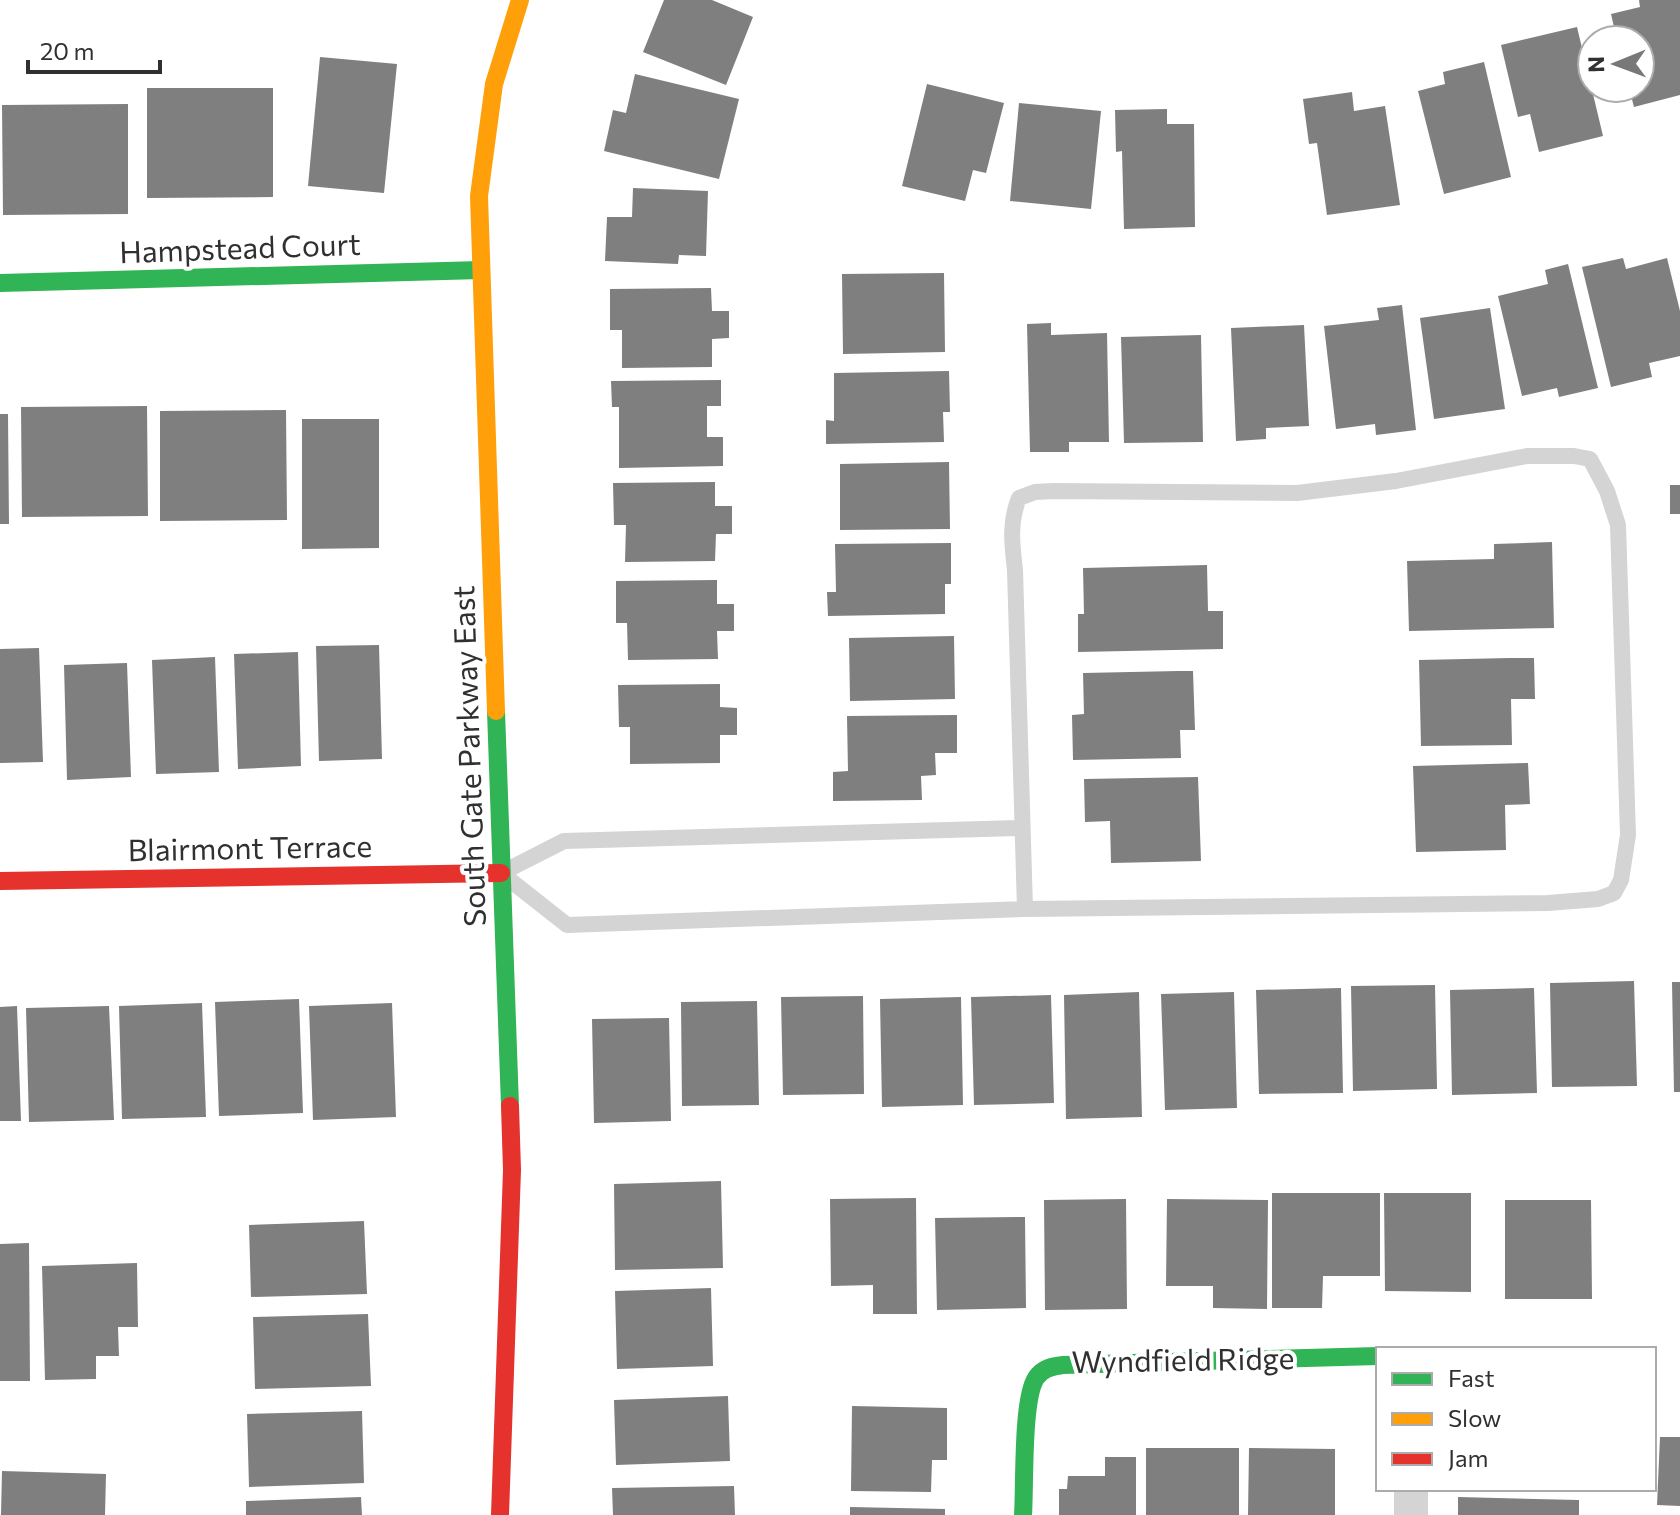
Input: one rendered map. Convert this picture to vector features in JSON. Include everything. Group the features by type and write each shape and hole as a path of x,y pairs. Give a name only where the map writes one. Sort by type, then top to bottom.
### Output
{"street":[{"name":"South Gate Parkway East","path":"500,1515 512,1170 479,196 494,84 520,0"},
{"name":"Hampstead Court","path":"0,283 481,270"},
{"name":"Blairmont Terrace","path":"0,881 501,873"},
{"name":"Wyndfield Ridge","path":"1023,1515 1030,1386 1046,1367 1060,1363 1084,1365 1376,1356"},
{"path":"1411,1491 1411,1515"}],"lane":[{"path":"1021,828 564,841 501,873 567,925 1025,909 1548,903 1598,899 1614,893 1621,880 1628,835 1618,525 1607,491 1590,459 1527,456 1396,481 1297,493 1054,491 1035,492 1019,498 1012,516 1011,534 1015,570 1025,909"}],"building":[{"path":"664,0 712,0 753,17 726,85 643,52"},
{"path":"1639,0 1680,0 1680,95 1656,101 1656,24 1613,24 1611,14 1640,7"},
{"path":"1576,27 1576,104 1595,104 1603,136 1539,152 1530,114 1518,117 1501,45"},
{"path":"320,57 397,64 384,193 308,186"},
{"path":"1484,62 1511,177 1444,194 1418,91 1445,84 1443,72"},
{"path":"635,74 739,99 719,179 604,151 613,110 626,113"},
{"path":"927,84 1004,103 986,173 973,170 965,201 902,186"},
{"path":"147,88 273,88 273,197 147,198"},
{"path":"1352,92 1354,111 1385,106 1400,205 1327,215 1317,143 1309,144 1303,99"},
{"path":"1019,103 1101,111 1091,209 1010,201"},
{"path":"128,104 128,214 3,215 2,105"},
{"path":"1167,109 1167,124 1194,124 1195,227 1124,229 1122,151 1116,152 1115,110"},
{"path":"633,188 708,191 706,256 679,255 678,264 605,261 607,217 632,217"},
{"path":"1623,258 1626,269 1667,258 1680,311 1680,356 1649,363 1652,377 1611,387 1582,267"},
{"path":"1568,264 1598,388 1559,397 1557,388 1522,396 1498,296 1548,284 1545,270"},
{"path":"944,273 945,352 843,354 842,274"},
{"path":"711,288 712,311 729,311 729,338 712,339 712,367 622,368 622,330 610,330 610,289"},
{"path":"1402,305 1416,430 1376,435 1375,424 1336,429 1324,326 1379,320 1377,308"},
{"path":"1490,308 1505,409 1434,419 1420,318"},
{"path":"1051,323 1051,335 1107,333 1109,442 1069,442 1069,452 1030,452 1027,324"},
{"path":"1304,325 1309,426 1266,428 1266,439 1236,441 1231,328"},
{"path":"1201,335 1203,442 1124,443 1121,337"},
{"path":"949,371 950,412 943,412 944,442 826,444 826,420 834,421 834,373"},
{"path":"721,380 721,406 707,406 707,437 723,437 723,466 619,468 619,407 612,407 611,381"},
{"path":"147,406 148,516 22,517 21,407"},
{"path":"286,410 287,520 160,521 160,411"},
{"path":"0,414 8,414 9,524 0,524"},
{"path":"302,419 379,419 379,548 302,549"},
{"path":"949,462 950,529 840,530 840,464"},
{"path":"715,482 715,506 732,506 732,534 716,534 715,561 625,562 626,525 614,525 613,483"},
{"path":"1670,485 1680,485 1680,514 1670,514"},
{"path":"1552,542 1554,628 1409,631 1407,561 1494,559 1494,544"},
{"path":"951,543 951,584 945,584 945,614 828,616 827,592 836,592 835,544"},
{"path":"1207,565 1208,611 1223,611 1223,649 1078,652 1078,614 1084,614 1083,568"},
{"path":"717,580 717,604 734,604 734,631 717,631 718,659 628,660 627,623 616,623 616,581"},
{"path":"954,636 955,699 850,701 849,638"},
{"path":"379,645 382,759 319,761 316,646"},
{"path":"39,648 43,762 0,763 0,649"},
{"path":"298,652 301,766 238,769 234,654"},
{"path":"215,657 219,772 156,774 152,660"},
{"path":"1534,658 1535,699 1511,699 1512,745 1421,746 1419,660"},
{"path":"127,663 131,777 67,780 64,665"},
{"path":"1193,671 1195,730 1180,730 1181,758 1073,760 1072,715 1084,714 1083,673"},
{"path":"720,684 720,707 737,708 737,735 720,735 720,763 630,764 630,727 619,727 618,685"},
{"path":"957,715 957,753 935,753 936,775 921,776 922,800 833,801 833,772 848,771 847,716"},
{"path":"1528,763 1530,804 1505,805 1506,850 1416,852 1413,766"},
{"path":"1198,777 1201,861 1111,863 1110,821 1085,822 1084,779"},
{"path":"1634,981 1637,1086 1552,1087 1550,983"},
{"path":"1672,982 1680,982 1680,1092 1674,1092"},
{"path":"1435,985 1437,1089 1353,1091 1351,986"},
{"path":"1341,988 1343,1093 1259,1094 1256,990"},
{"path":"1534,988 1537,1093 1452,1095 1450,990"},
{"path":"1139,992 1142,1117 1066,1119 1064,995"},
{"path":"1234,992 1237,1108 1165,1110 1161,994"},
{"path":"1051,995 1054,1103 974,1105 971,997"},
{"path":"863,996 864,1094 783,1095 781,997"},
{"path":"961,997 963,1105 882,1107 880,999"},
{"path":"299,999 303,1113 219,1116 215,1002"},
{"path":"757,1001 759,1105 682,1106 681,1002"},
{"path":"202,1003 206,1117 122,1119 119,1006"},
{"path":"392,1003 396,1117 313,1120 309,1006"},
{"path":"17,1006 21,1121 0,1121 0,1007"},
{"path":"109,1006 114,1120 29,1122 26,1008"},
{"path":"669,1018 671,1121 594,1123 592,1019"},
{"path":"721,1181 723,1268 615,1270 614,1184"},
{"path":"1272,1193 1380,1193 1380,1276 1323,1276 1322,1308 1272,1308"},
{"path":"1384,1193 1471,1193 1471,1292 1385,1291"},
{"path":"916,1198 917,1314 873,1314 873,1285 831,1286 830,1199"},
{"path":"1126,1199 1127,1309 1045,1310 1044,1200"},
{"path":"1167,1199 1268,1200 1267,1309 1213,1308 1213,1286 1166,1286"},
{"path":"1505,1200 1591,1200 1592,1299 1505,1299"},
{"path":"1025,1217 1026,1308 937,1310 935,1218"},
{"path":"364,1221 367,1294 251,1297 249,1225"},
{"path":"29,1243 30,1381 0,1381 0,1244"},
{"path":"137,1263 138,1327 118,1327 119,1356 96,1356 96,1379 45,1380 42,1266"},
{"path":"711,1288 713,1366 617,1369 615,1291"},
{"path":"368,1314 371,1386 255,1389 253,1317"},
{"path":"728,1396 730,1461 616,1465 614,1400"},
{"path":"852,1406 947,1408 947,1460 932,1460 931,1492 851,1491"},
{"path":"362,1411 364,1483 249,1487 247,1414"},
{"path":"1660,1437 1680,1437 1680,1506 1657,1505"},
{"path":"1146,1448 1239,1448 1239,1515 1146,1515"},
{"path":"1249,1448 1335,1449 1335,1515 1248,1515"},
{"path":"1105,1457 1136,1457 1136,1515 1059,1515 1059,1489 1067,1489 1068,1476 1105,1476"},
{"path":"2,1471 106,1474 105,1515 1,1515"},
{"path":"734,1486 735,1515 613,1515 612,1488"},
{"path":"361,1497 362,1515 246,1515 246,1501"},
{"path":"1458,1497 1579,1500 1579,1515 1458,1515"},
{"path":"850,1507 945,1509 945,1515 850,1515"}],"traffic: fast":[{"path":"0,283 481,270"},
{"path":"496,711 510,1106"},
{"path":"1023,1515 1028,1404 1036,1378 1048,1368 1063,1365 1376,1356"}],"traffic: slow":[{"path":"496,711 479,196 494,84 520,0"}],"traffic: jam":[{"path":"0,881 501,873"},
{"path":"500,1515 512,1170 510,1106"}]}
